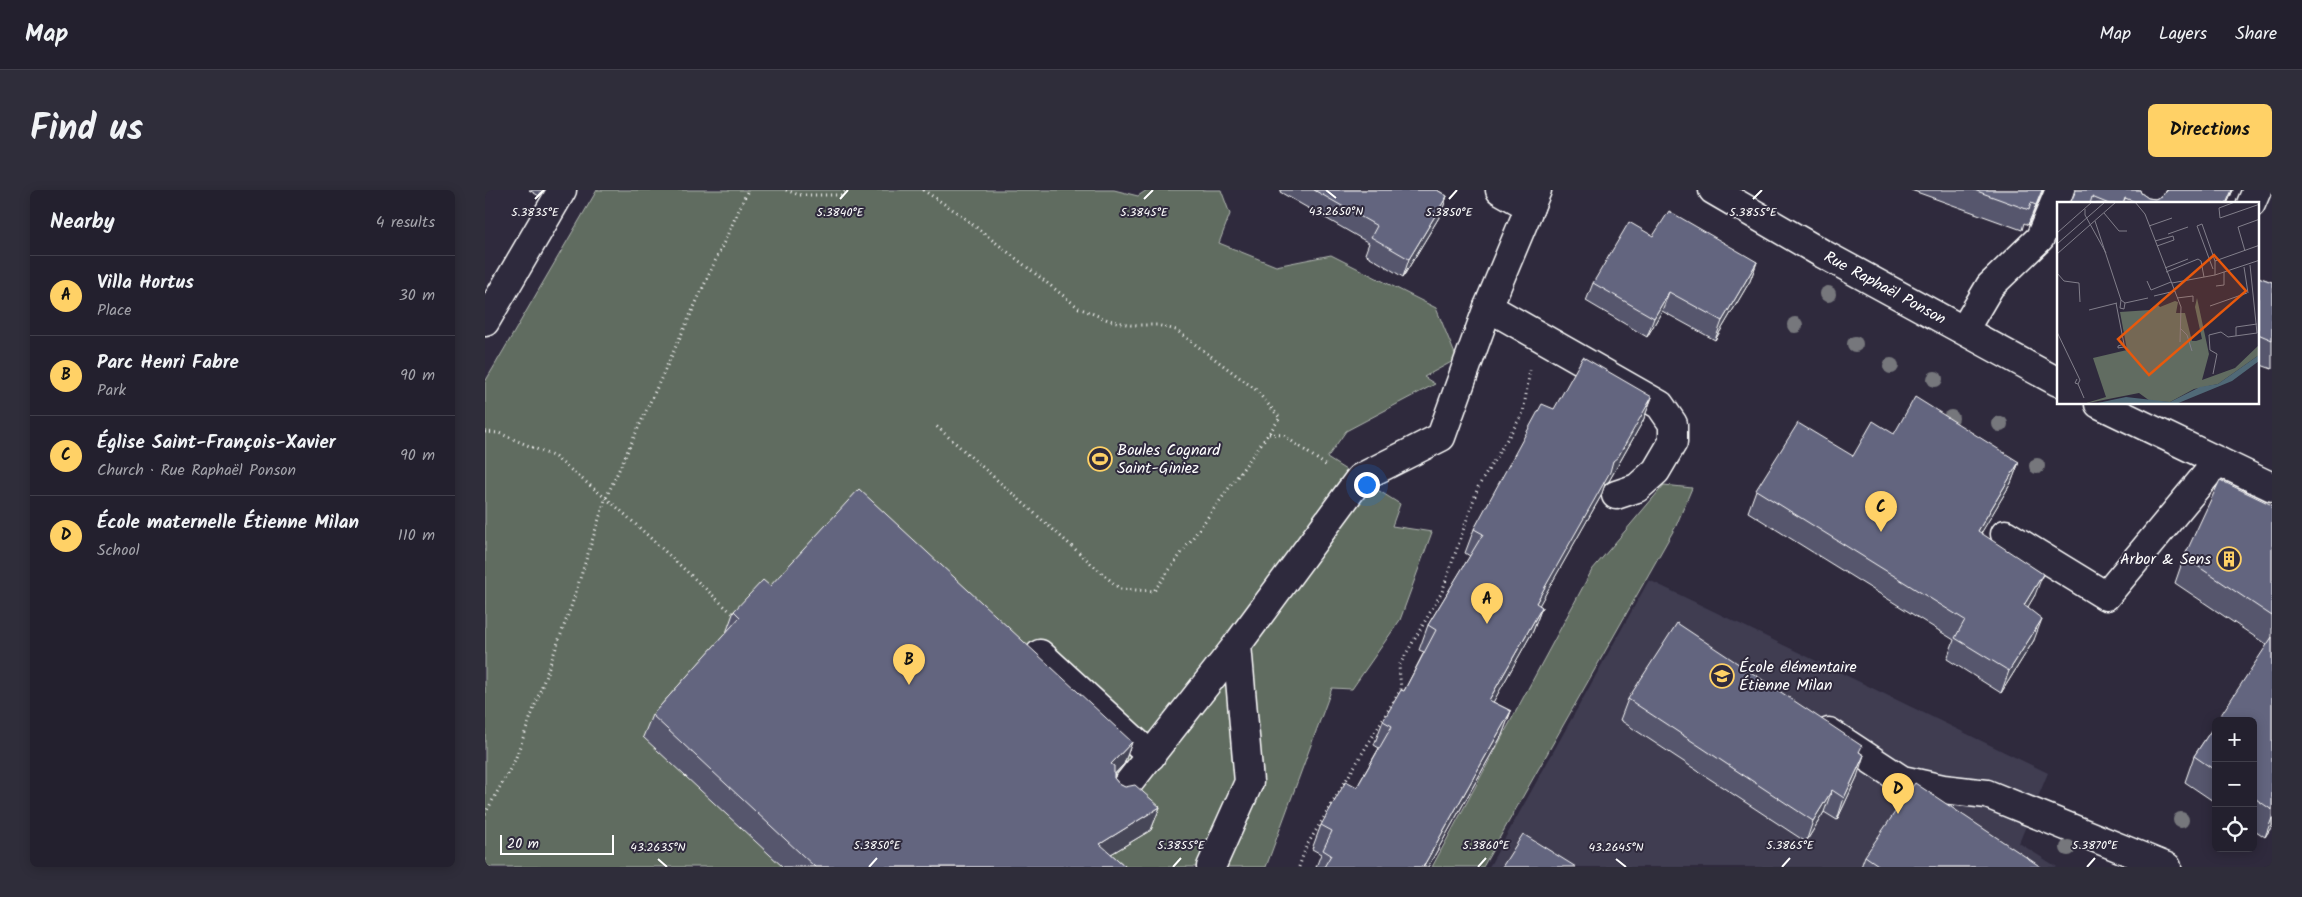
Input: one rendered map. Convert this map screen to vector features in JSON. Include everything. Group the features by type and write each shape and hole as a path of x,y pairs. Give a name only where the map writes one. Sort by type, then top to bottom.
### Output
{"street":[{"path":"489,306 562,190"},
{"path":"1119,794 1237,645 1360,478 1441,437 1488,308 1534,198 1500,190"},
{"name":"Rue Raphaël Ponson","path":"1713,190 1823,254 2057,381"},
{"path":"1964,330 1990,286 2040,238 2060,190"},
{"path":"2147,202 2152,190"},
{"path":"2252,202 2257,190"},
{"path":"1488,308 1660,406 1673,424 1673,442 1656,471 1637,488 1616,495"},
{"path":"2101,405 2272,487"},
{"path":"2005,534 2106,596 2218,461"},
{"path":"1211,867 1249,782 1237,645"},
{"path":"1040,654 1151,756"},
{"path":"1811,720 1902,780 1943,789 1987,794 2167,867"}],"path":[{"path":"485,814 515,760 572,604 605,500 749,190"},
{"path":"787,190 799,195 841,195 847,190"},
{"path":"923,190 958,212 1079,308 1107,320 1131,324 1157,325 1175,330 1190,339 1255,389 1280,418 1154,591 1120,590 935,425"},
{"path":"1299,867 1306,846 1401,689 1399,666 1442,592 1478,487 1523,413 1536,334"},
{"path":"485,432 499,432 555,457 605,500 619,509 742,621"},
{"path":"1268,434 1283,435 1326,467 1335,463"}],"shaded area":[{"name":"École élémentaire Étienne Milan","path":"1649,580 2048,773 2019,843 2057,867 1489,867"}],"green space":[{"path":"597,190 1114,190 1138,196 1147,190 1221,190 1230,214 1219,243 1276,266 1331,255 1436,308 1457,359 1424,377 1435,384 1346,431 1327,458 1400,504 1392,526 1432,532 1400,620 1352,689 1332,688 1266,867 485,867 485,382"},
{"path":"1664,485 1692,488 1676,526 1483,867 1432,867 1592,570"}],"building":[{"path":"1314,190 1437,190 1447,196 1409,259 1371,237 1377,226"},
{"path":"1974,190 2042,190 2036,205 2031,203 2029,210"},
{"path":"2076,190 2140,190 2148,198 2155,199 2162,196 2168,190 2232,190 2227,202 2136,202 2125,198 2124,202 2104,202 2092,197 2091,202 2071,202"},
{"path":"1669,211 1757,262 1722,321 1669,292 1654,318 1593,283 1629,222 1653,236"},
{"path":"2259,277 2272,282 2272,340 2259,334"},
{"path":"1583,357 1652,397 1618,457 1613,461 1610,472 1536,603 1542,607 1489,700 1511,711 1423,867 1324,867 1331,855 1323,850 1332,831 1321,825 1346,781 1357,787 1392,726 1383,721 1401,690 1404,691 1436,630 1428,625 1483,534 1474,529 1542,404 1554,409"},
{"path":"1915,397 2019,462 1978,531 2043,574 2024,605 2042,619 2009,671 1955,638 1965,620 1756,490 1798,423 1853,456 1873,421 1894,434"},
{"name":"Arbor & Sens","path":"2220,480 2272,505 2272,616 2184,557"},
{"path":"859,489 1132,742 1111,764 1114,766 1114,778 1125,787 1135,785 1160,807 1100,844 1126,867 815,867 652,715 740,617 734,611 763,580 770,586"},
{"path":"1677,623 1862,746 1859,752 1864,755 1844,798 1832,790 1813,821 1628,699"},
{"path":"2272,637 2272,810 2257,800 2257,717 2220,717"},
{"path":"2212,729 2212,768 2194,756"},
{"path":"1915,783 2041,867 1881,867 1865,856"},
{"path":"1523,834 1576,867 1502,867"}],"place":[{"name":"Boules Cognard Saint-Giniez","path":"1100,459"},
{"name":"Église Saint-François-Xavier","path":"1881,532"},
{"name":"Arbor & Sens","path":"2229,559"},
{"name":"Villa Hortus","path":"1487,624"},
{"name":"École élémentaire Étienne Milan","path":"1722,676"},
{"name":"Parc Henri Fabre","path":"909,685"},
{"name":"École maternelle Étienne Milan","path":"1898,814"}]}
